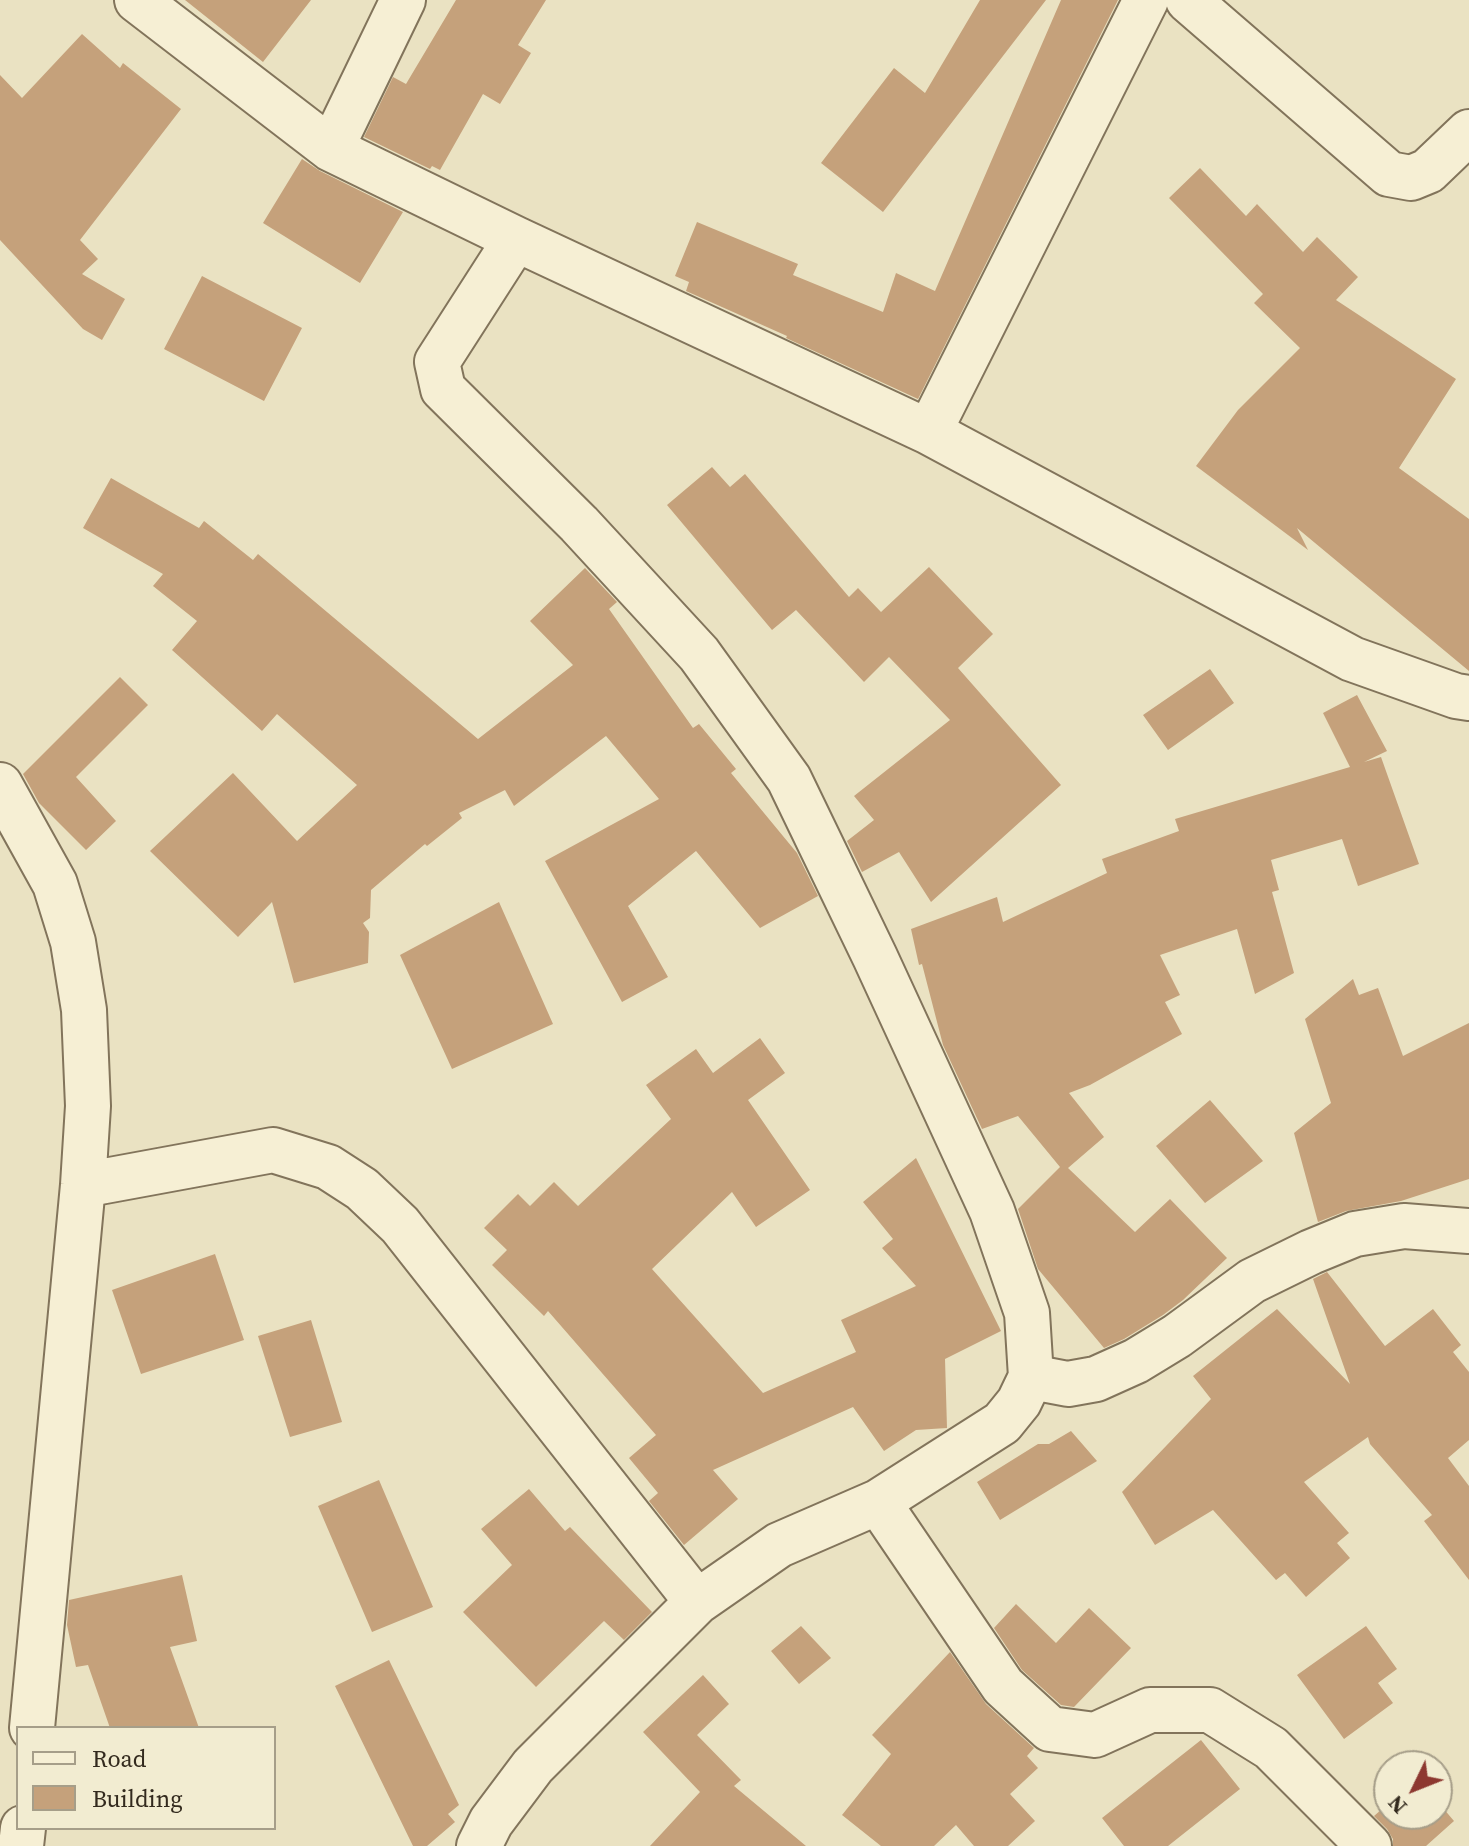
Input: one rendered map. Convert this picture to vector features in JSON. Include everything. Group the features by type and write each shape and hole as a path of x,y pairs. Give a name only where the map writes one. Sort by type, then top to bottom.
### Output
{"street":[{"path":"137,0 331,149 929,432 1352,659 1469,698"},
{"path":"331,149 403,0"},
{"path":"929,432 1146,0"},
{"path":"1188,0 1389,174 1411,178 1428,171 1469,132"},
{"path":"479,1846 491,1822 533,1766 697,1602 779,1545 878,1502 1002,1423 1019,1402 1031,1377 1027,1313 992,1211 789,779 699,654 579,524 443,389 437,362 516,239"},
{"path":"0,785 55,884 73,942 84,1010 88,1106 32,1726"},
{"path":"83,1185 273,1150 328,1167 362,1189 400,1225 697,1602"},
{"path":"1031,1377 1068,1384 1096,1379 1136,1361 1177,1336 1252,1281 1355,1234 1404,1226 1469,1231"},
{"path":"878,1502 1003,1686 1050,1729 1095,1735 1150,1710 1210,1710 1271,1748 1369,1846"}],"building":[{"path":"185,0 311,0 263,62"},
{"path":"456,0 546,0 518,45 531,53 500,104 483,94 440,170 432,166 430,169 364,137 393,77 406,84"},
{"path":"980,0 1046,0 883,212 821,163 894,68 925,93"},
{"path":"1061,0 1118,0 918,399 686,291 689,282 675,276 697,222 798,264 793,275 883,312 896,273 935,291"},
{"path":"82,34 120,68 123,63 181,109 80,240 98,259 82,274 125,299 102,340 83,329 0,240 0,75 22,98"},
{"path":"302,159 403,212 360,283 263,223"},
{"path":"1200,168 1246,216 1257,204 1303,252 1317,237 1358,277 1336,300 1456,379 1399,468 1469,519 1469,671 1297,528 1308,550 1196,466 1238,410 1300,348 1254,303 1263,294 1169,198"},
{"path":"202,276 302,328 264,401 164,349"},
{"path":"712,467 730,487 745,474 849,597 858,588 881,612 929,567 993,634 958,668 1061,785 931,902 899,852 862,872 847,841 874,820 854,796 950,720 889,657 864,682 796,610 772,630 667,505"},
{"path":"111,478 199,528 204,521 253,560 258,554 478,739 573,665 530,621 585,568 617,602 609,609 693,728 699,724 736,769 731,773 797,853 818,896 760,928 696,851 628,906 668,977 622,1002 545,861 659,799 606,736 514,806 505,790 459,813 462,818 427,846 425,844 371,890 370,918 363,923 369,932 368,963 294,983 272,902 238,937 150,851 233,773 297,841 357,785 277,714 262,731 172,650 197,621 153,586 163,574 83,528"},
{"path":"1210,669 1234,703 1168,750 1143,715"},
{"path":"120,677 148,705 76,777 116,821 86,850 39,803 23,774"},
{"path":"1357,695 1387,751 1364,762 1381,757 1419,864 1358,886 1342,839 1271,860 1279,890 1272,892 1294,973 1255,994 1237,929 1160,955 1180,995 1165,1002 1182,1034 1090,1085 1069,1093 1104,1137 1068,1168 1135,1232 1170,1199 1227,1258 1163,1315 1104,1348 1038,1269 1018,1209 1060,1167 1018,1116 982,1129 943,1045 911,929 997,897 1003,922 1107,873 1102,859 1179,831 1175,819 1350,767 1323,713"},
{"path":"499,902 553,1024 452,1069 400,955"},
{"path":"1353,979 1359,995 1378,988 1403,1056 1469,1023 1469,1179 1401,1201 1346,1211 1318,1222 1294,1133 1331,1103 1305,1019"},
{"path":"760,1038 785,1073 748,1100 810,1190 756,1227 732,1192 652,1269 763,1393 856,1352 841,1320 916,1286 882,1248 893,1239 863,1202 916,1158 1001,1331 945,1359 947,1428 916,1430 884,1451 853,1407 713,1470 738,1499 684,1545 649,1501 658,1493 629,1458 656,1435 548,1311 544,1316 492,1265 507,1250 484,1228 518,1194 530,1206 554,1182 578,1206 671,1119 646,1085 696,1049 713,1073"},
{"path":"1210,1100 1263,1161 1205,1203 1156,1146"},
{"path":"215,1254 244,1340 141,1374 112,1290"},
{"path":"1327,1272 1385,1346 1433,1309 1461,1345 1453,1352 1469,1372 1469,1440 1448,1458 1469,1486 1469,1580 1424,1521 1432,1515 1370,1444 1368,1437 1304,1482 1349,1533 1337,1543 1350,1558 1306,1597 1285,1573 1276,1580 1213,1510 1155,1545 1122,1492 1211,1399 1193,1376 1277,1309 1350,1384 1313,1279"},
{"path":"311,1320 342,1422 290,1437 258,1336"},
{"path":"1071,1431 1097,1461 1000,1520 977,1482 1038,1444 1049,1444"},
{"path":"379,1480 433,1607 372,1632 318,1506"},
{"path":"529,1489 565,1531 570,1527 652,1612 624,1640 604,1621 536,1687 463,1612 512,1565 481,1529"},
{"path":"182,1575 197,1641 170,1647 198,1726 109,1726 88,1665 76,1667 67,1625 69,1600"},
{"path":"1016,1604 1056,1643 1089,1608 1131,1648 1074,1707 1061,1705 1022,1670 994,1628"},
{"path":"801,1626 831,1658 799,1684 771,1651"},
{"path":"1366,1626 1397,1669 1378,1683 1393,1703 1344,1739 1297,1675"},
{"path":"950,1652 986,1704 1034,1748 1027,1756 1038,1768 1010,1794 1035,1821 1008,1846 974,1846 956,1825 934,1846 881,1846 842,1815 891,1754 872,1735"},
{"path":"389,1660 459,1805 448,1814 455,1822 427,1846 413,1846 335,1686"},
{"path":"703,1675 729,1704 697,1735 741,1780 734,1786 806,1846 650,1846 700,1792 643,1732"},
{"path":"1201,1740 1240,1789 1168,1846 1124,1846 1102,1818"},
{"path":"1388,1830 1444,1830 1426,1846 1393,1846"}]}
